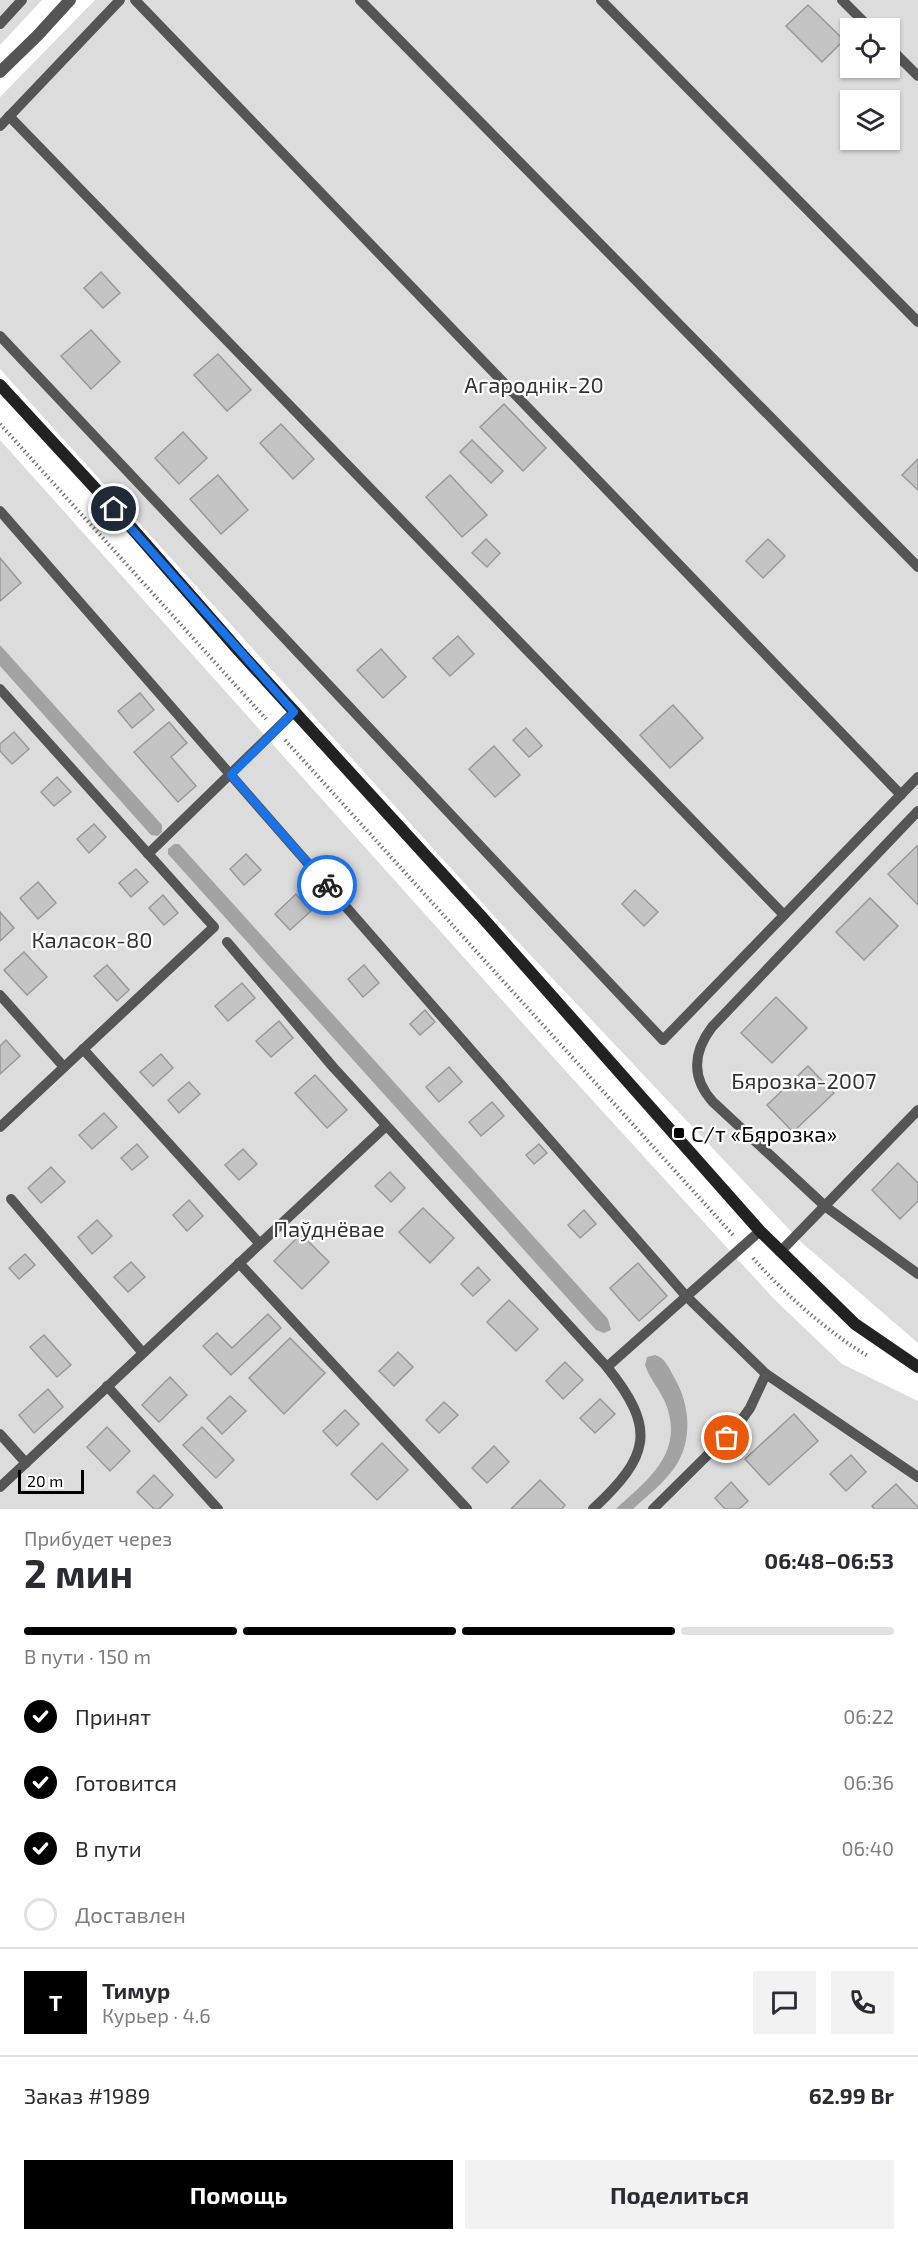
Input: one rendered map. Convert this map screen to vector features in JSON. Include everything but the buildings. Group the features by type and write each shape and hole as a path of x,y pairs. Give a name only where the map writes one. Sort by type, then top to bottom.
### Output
{"street":[{"path":"0,72 70,0"},
{"path":"0,385 481,916 760,1231 855,1324 918,1367"}],"lane":[{"path":"0,24 22,0"},
{"path":"0,126 120,0"},
{"path":"135,0 901,795"},
{"path":"360,0 918,567"},
{"path":"601,0 918,322"},
{"path":"842,0 860,18"},
{"path":"900,58 918,76"},
{"path":"9,116 784,915"},
{"path":"0,336 663,1040 918,777"},
{"path":"0,510 686,1296 766,1374 918,1477"},
{"path":"0,689 214,927 0,1127"},
{"path":"148,854 294,712"},
{"path":"918,811 712,1027 699,1046 696,1070 704,1092 826,1207 918,1274"},
{"path":"227,942 333,1067 607,1367 632,1400 639,1418 641,1445 628,1473 616,1488 593,1509"},
{"path":"0,994 64,1067"},
{"path":"84,1049 259,1243"},
{"path":"780,1252 918,1110"},
{"path":"0,1487 386,1125"},
{"path":"11,1199 143,1353"},
{"path":"607,1367 760,1231"},
{"path":"238,1263 467,1509"},
{"path":"653,1509 738,1425 750,1408 766,1374"},
{"path":"107,1386 218,1509"},
{"path":"0,1434 26,1462"}],"path":[{"path":"0,423 772,1280 851,1346 870,1357"}],"green space":[{"path":"0,0 42,0 0,45"},
{"name":"Агароднік-20","path":"95,0 918,0 918,1343 801,1242 505,928 0,369 0,97"},
{"name":"Паўднёвае","path":"0,440 562,1067 774,1299 842,1364 918,1401 918,1509 0,1509"}],"shaded area":[{"path":"0,645 162,825 162,832 158,836 151,835 0,666"},
{"path":"174,844 179,844 608,1319 611,1330 604,1333 596,1330 168,854 168,849"},
{"path":"655,1355 667,1364 684,1400 687,1423 685,1446 675,1467 655,1489 633,1509 616,1509 650,1477 666,1453 670,1439 671,1424 667,1407 645,1365 647,1357"}],"way so far":[{"path":"327,885 686,1296 766,1374 750,1408 727,1438"}],"place":[{"name":"С/т «Бярозка»","path":"679,1133"}],"route":[{"path":"114,509 294,712 231,775 327,885"}],"park label":[{"name":"Каласок-80","path":"92,939"},
{"name":"Бярозка-2007","path":"804,1080"}]}
